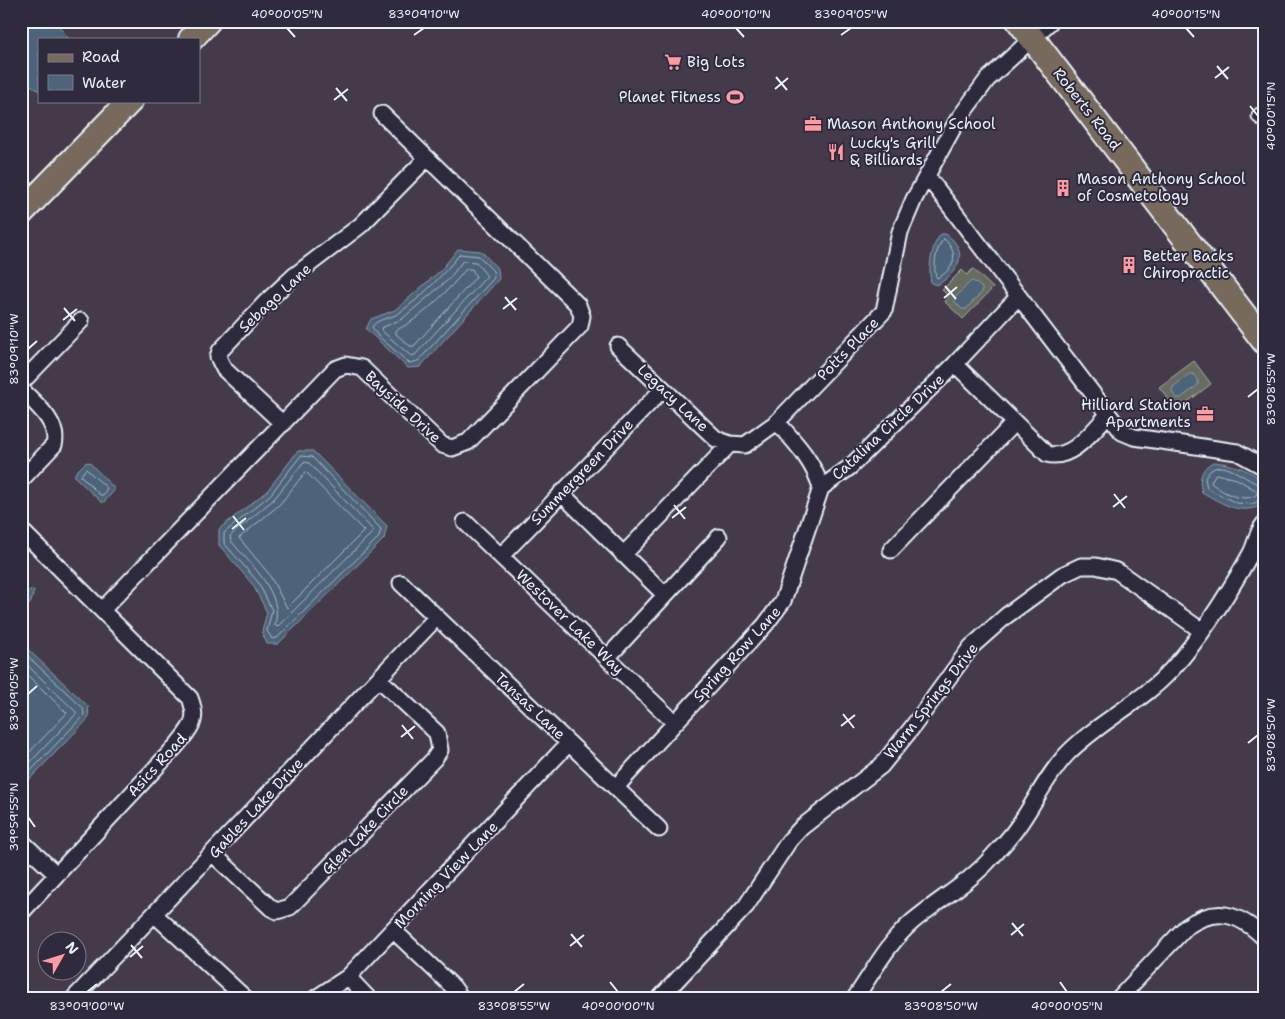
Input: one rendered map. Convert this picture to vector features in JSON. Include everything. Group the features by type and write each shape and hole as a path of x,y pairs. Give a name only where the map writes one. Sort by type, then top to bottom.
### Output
{"main road":[{"path":"192,38 208,21"},
{"name":"Roberts Road","path":"1026,30 1264,341"},
{"path":"21,213 129,102"}],"street":[{"name":"Potts Place","path":"730,444 745,445 777,422 884,311 900,232 927,176 971,98 1026,30 1051,21"},
{"name":"Bayside Drive","path":"102,610 334,369 346,365 362,368 442,445 460,447 468,442 580,326 582,316 578,304 382,114"},
{"name":"Sebago Lane","path":"283,424 224,369 218,357 220,351 266,302 294,276 361,224 427,158"},
{"path":"927,176 1122,432 1128,436 1237,452 1264,467"},
{"name":"Catalina Circle Drive","path":"821,488 850,467 955,364 1018,297"},
{"path":"21,383 81,322"},
{"name":"Legacy Lane","path":"618,346 716,439 730,444"},
{"name":"Catalina Circle Drive","path":"955,364 1039,448 1052,455 1066,452 1108,415"},
{"path":"21,389 48,418 55,439 54,445 21,480"},
{"name":"Summergreen Drive","path":"500,556 663,389"},
{"path":"777,422 808,460 817,475 821,488"},
{"path":"891,550 1014,423"},
{"path":"623,555 730,444"},
{"name":"Spring Row Lane","path":"616,787 771,618 783,602 821,488"},
{"path":"561,494 665,595"},
{"name":"Westover Lake Way","path":"465,522 675,723"},
{"path":"855,998 894,940 995,854 1017,828 1049,776 1067,754 1087,735 1148,691 1173,669 1258,548 1257,533 1264,524"},
{"name":"Asics Road","path":"21,530 190,698 195,712 192,726 178,745 21,913"},
{"path":"607,658 719,537"},
{"name":"Warm Springs Drive","path":"660,998 746,906 789,841 802,827 881,766 912,729 971,647 1006,616 1062,575 1081,566 1096,566 1118,571 1202,630"},
{"name":"Tansas Lane","path":"401,583 659,829"},
{"name":"Gables Lake Drive","path":"74,998 437,617"},
{"name":"Glen Lake Circle","path":"213,854 271,908 284,910 290,907 434,759 440,750 437,732 379,679"},
{"name":"Morning View Lane","path":"316,998 348,977 570,743"},
{"path":"21,841 56,874"},
{"path":"154,914 245,998"},
{"path":"1119,998 1186,927 1197,919 1220,914 1240,919 1264,938"},
{"path":"393,930 453,987 461,998"},
{"path":"348,977 368,998"}],"shaded area":[{"path":"973,269 993,288 963,319 945,302 948,296 942,290 962,270 967,275"},
{"path":"1194,361 1211,384 1177,410 1159,387"}],"water":[{"path":"21,21 55,21 68,38 38,38 38,90 21,78"},
{"path":"941,234 946,234 954,241 960,255 956,268 937,285 931,283 930,264 935,244"},
{"path":"458,249 481,251 498,269 499,279 420,367 408,368 366,329 371,319 395,310 441,270"},
{"path":"971,281 982,288 982,292 966,309 962,309 955,302 955,298"},
{"path":"1189,374 1193,374 1198,381 1198,385 1181,398 1177,398 1172,392 1173,387"},
{"path":"298,451 313,451 387,526 384,539 278,644 267,644 262,632 267,612 253,585 219,545 219,529 267,491"},
{"path":"89,462 114,488 114,491 104,502 101,502 75,477 75,473 85,463"},
{"path":"1213,462 1241,468 1260,479 1264,488 1263,504 1255,508 1239,509 1224,504 1202,492 1201,475"},
{"path":"34,590 31,602 21,615 21,592"},
{"path":"21,643 88,706 89,718 21,788"}],"place":[{"name":"Big Lots","path":"673,62"},
{"name":"Planet Fitness","path":"735,97"},
{"name":"Mason Anthony School","path":"813,124"},
{"name":"Lucky's Grill & Billiards","path":"836,152"},
{"name":"Mason Anthony School of Cosmetology","path":"1063,188"},
{"name":"Better Backs Chiropractic","path":"1129,265"},
{"name":"Hilliard Station Apartments","path":"1205,414"}]}
